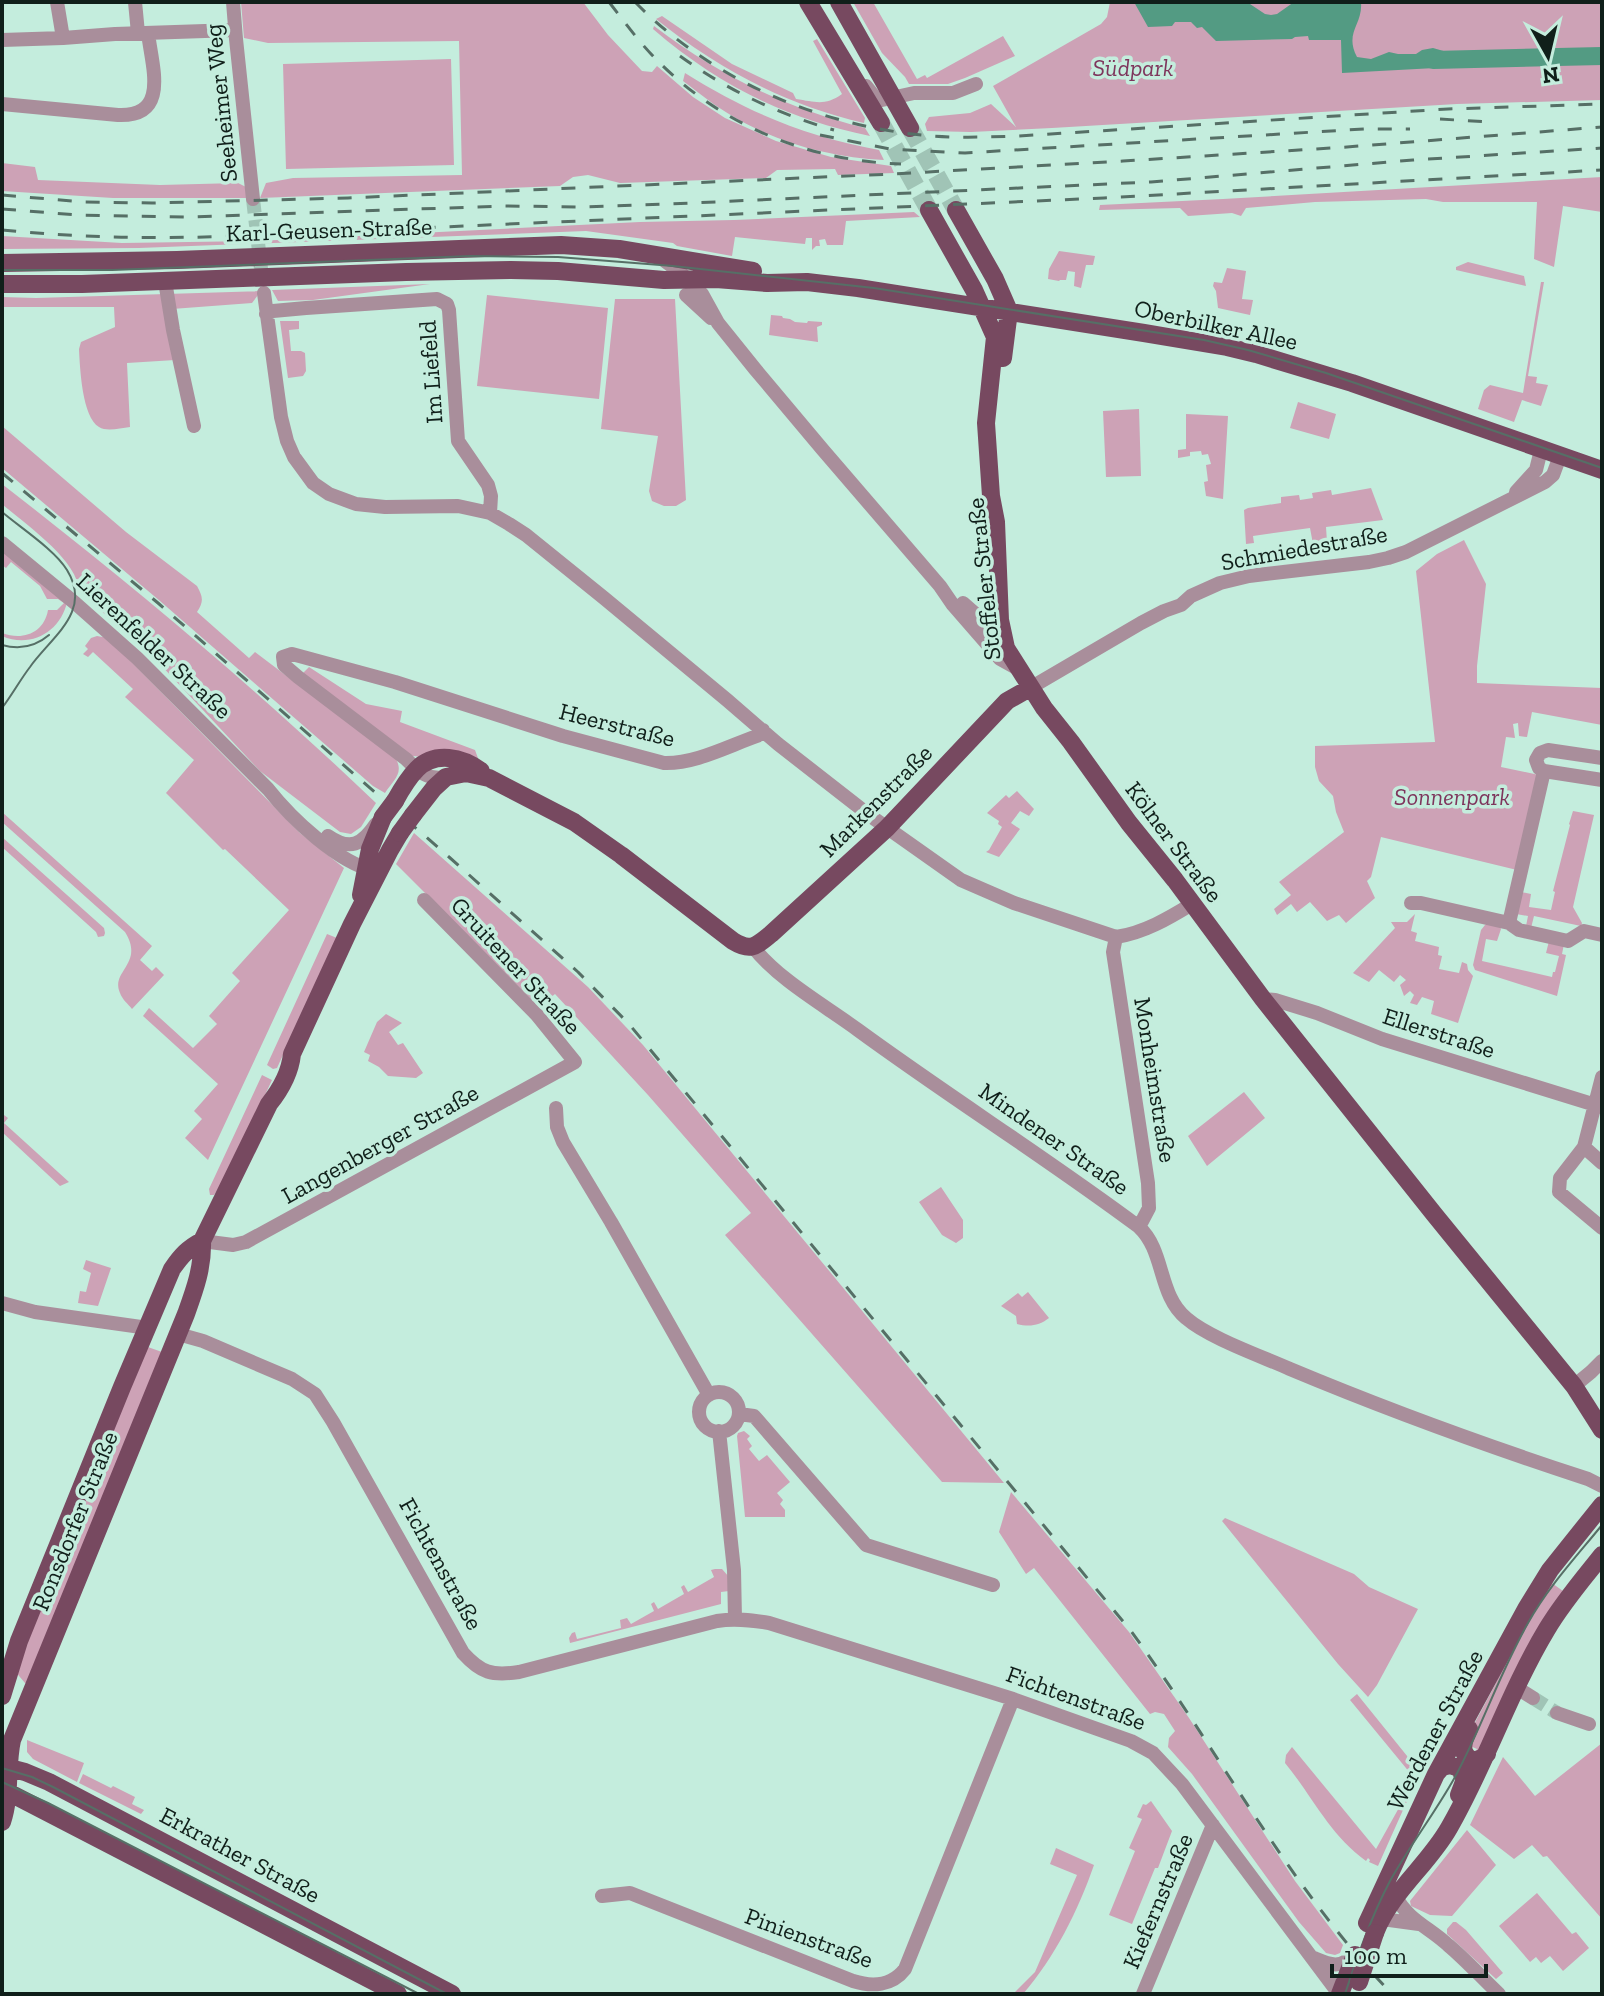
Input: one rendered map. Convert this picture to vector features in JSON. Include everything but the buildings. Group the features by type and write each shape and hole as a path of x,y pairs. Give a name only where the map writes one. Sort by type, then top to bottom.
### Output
{"main road":[{"path":"808,2 881,123"},
{"path":"839,2 910,128"},
{"name":"Stoffeler Straße","path":"929,210 995,337 986,423 996,522 998,628 1018,669"},
{"path":"956,210 995,279 1009,311"},
{"name":"Karl-Geusen-Straße","path":"2,263 177,260 524,245 599,247 657,256 714,272"},
{"path":"931,298 942,296 957,287 961,267"},
{"name":"Karl-Geusen-Straße","path":"2,284 511,270 554,278 693,290"},
{"path":"693,290 714,272"},
{"name":"Oberbilker Allee","path":"714,272 781,274 807,282 931,298 1256,354 1352,383 1602,470"},
{"name":"Stoffeler Straße","path":"1009,311 997,400 996,435 1018,669"},
{"name":"Kölner Straße","path":"1018,669 1129,823 1263,999 1577,1389 1602,1414"},
{"name":"Markenstraße","path":"753,947 887,828 1012,697 1030,688"},
{"name":"Mindener Straße","path":"418,771 431,760 452,758 470,764 489,778 574,822 733,941 753,947"},
{"name":"Ronsdorfer Straße","path":"3,1693 19,1641 122,1387 200,1274 202,1241 269,1104 277,1076 292,1054 352,924 371,870 383,817 418,771"},
{"name":"Mindener Straße","path":"440,782 466,773 489,778"},
{"name":"Ronsdorfer Straße","path":"371,870 440,782"},
{"name":"Ronsdorfer Straße","path":"7,1790 12,1740 163,1331 172,1269 181,1255 202,1241"},
{"name":"Kölner Straße","path":"1577,1389 1602,1430"},
{"name":"Werdener Straße","path":"1348,1980 1436,1774 1547,1575 1602,1505"},
{"name":"Werdener Straße","path":"1348,1980 1374,1925 1426,1862 1466,1798 1545,1632 1602,1555"},
{"path":"1487,1754 1474,1761 1465,1756 1462,1748 1494,1684 1494,1668"},
{"path":"3,1693 13,1684 19,1686 25,1694 26,1705"},
{"path":"1414,1873 1464,1785 1462,1771 1453,1765 1445,1766 1436,1774"},
{"name":"Erkrather Straße","path":"7,1790 49,1782 452,1994"},
{"name":"Erkrather Straße","path":"7,1790 398,1994"}],"street":[{"path":"57,2 63,38"},
{"path":"2,104 118,115 140,112 149,104 154,92 135,2"},
{"name":"Seeheimer Weg","path":"233,2 253,199"},
{"path":"2,40 235,30"},
{"path":"849,69 878,99 885,100 914,93 953,93 976,84"},
{"path":"881,123 881,110 893,98"},
{"name":"Karl-Geusen-Straße","path":"657,256 693,290 718,323"},
{"path":"165,281 194,426"},
{"path":"264,293 287,441 294,457 313,483 329,494 356,504 385,507 458,506 490,513 526,535 763,730 887,828 961,880 1014,903 1116,937 1161,923 1192,904"},
{"name":"Im Liefeld","path":"266,314 306,308 430,300 442,300 447,304 458,441 488,485 490,513"},
{"name":"Kölner Straße","path":"718,323 953,605 1000,659 1018,669"},
{"name":"Schmiedestraße","path":"1510,498 1536,470 1541,450"},
{"name":"Schmiedestraße","path":"1030,688 1164,611 1177,598 1191,596 1242,577 1388,558 1406,552 1545,482 1553,475 1560,456"},
{"name":"Lierenfelder Straße","path":"2,543 137,658 312,835 371,870"},
{"name":"Kölner Straße","path":"940,586 979,619 998,628"},
{"name":"Heerstraße","path":"298,677 284,665 283,657 287,654 395,682 563,736 664,763 691,760 757,736 763,730"},
{"name":"Mindener Straße","path":"298,677 418,771 440,782"},
{"path":"1602,758 1544,750 1536,760 1544,771 1602,780"},
{"path":"414,813 424,788 418,771"},
{"path":"1509,923 1544,771"},
{"name":"Lierenfelder Straße","path":"268,789 324,834 350,845 371,870"},
{"path":"350,845 364,838 383,817"},
{"name":"Gruitener Straße","path":"424,900 537,1015 575,1062"},
{"path":"1411,903 1509,923 1519,930 1568,941 1584,931 1602,935"},
{"name":"Monheimstraße","path":"1116,937 1113,952 1148,1183 1149,1208 1139,1227"},
{"name":"Mindener Straße","path":"753,947 772,967 935,1087 1139,1227 1149,1238 1179,1312 1197,1325 1268,1359 1393,1410 1602,1486"},
{"name":"Ellerstraße","path":"1263,999 1317,1013 1382,1039 1598,1106"},
{"path":"1296,1041 1294,1026 1298,1019 1317,1013"},
{"name":"Langenberger Straße","path":"202,1241 233,1245 246,1242 575,1062"},
{"path":"1602,1077 1598,1106 1584,1147 1560,1178 1559,1192 1602,1228"},
{"path":"556,1108 557,1127 563,1142 709,1395"},
{"path":"1584,1147 1602,1163"},
{"path":"2,1303 35,1312 163,1331"},
{"name":"Fichtenstraße","path":"163,1331 203,1341 279,1372 315,1394 463,1653 478,1668 492,1673 519,1672 735,1619 769,1623 1013,1699 1143,1746 1165,1764 1313,1958 1348,1980"},
{"path":"1577,1389 1602,1361"},
{"path":"719,1392 730,1395 737,1403 739,1414 730,1428 714,1431 704,1425 700,1414 701,1403 709,1395 719,1392"},
{"path":"739,1414 754,1416 866,1545 993,1585"},
{"path":"719,1431 734,1570 735,1619"},
{"path":"1517,1688 1533,1698"},
{"name":"Pinienstraße","path":"602,1896 630,1893 853,1981 885,1984 905,1969 1013,1699"},
{"path":"1557,1713 1589,1724"},
{"name":"Kiefernstraße","path":"1143,1994 1213,1825"},
{"path":"1396,1897 1401,1907 1419,1924 1449,1945 1499,1994"},
{"path":"1374,1925 1419,1924"},
{"path":"1313,1958 1333,1964 1348,1980"}],"green space":[{"path":"241,2 583,2 608,35 642,71 652,72 657,66 693,97 725,118 776,141 831,157 891,166 894,173 838,175 835,169 777,170 766,178 620,183 588,175 573,177 560,186 260,198 266,183 293,178 462,175 459,41 268,43 244,38"},
{"path":"853,2 873,2 917,79 925,75 927,78 1003,36 1015,56 948,84 909,84 882,53"},
{"name":"Südpark","path":"1110,2 1602,2 1602,100 1457,104 971,132 927,131 925,124 929,117 970,113 991,104 1016,127 993,86 1101,24 1107,17"},
{"path":"662,16 732,64 793,93 796,99 820,102 842,94 813,41 817,39 865,118 864,123 807,106 754,83 704,54 656,19"},
{"path":"654,26 729,75 808,111 865,128 870,136 810,120 754,97 703,67 653,29"},
{"path":"451,59 454,165 286,169 283,64"},
{"path":"685,73 732,100 778,121 826,138 879,150 884,160 826,152 787,142 734,117 708,100 683,81"},
{"path":"2,163 35,167 38,180 160,185 238,183 246,187 249,198 113,198 2,191"},
{"path":"1602,177 1602,212 1563,206 1554,267 1534,259 1537,202 1443,202 1426,199 1315,202 1246,208 1241,216 1232,213 1188,216 1180,208 1099,210 1100,205"},
{"path":"914,212 920,217 846,221 843,245 827,245 825,239 819,240 820,246 812,250 812,238 806,238 805,244 735,237 732,256 673,243 586,231 139,248 2,249 2,236 122,243 257,241"},
{"path":"1059,251 1095,256 1093,265 1086,265 1081,288 1074,286 1075,272 1068,271 1066,280 1048,279 1049,269"},
{"path":"1468,262 1524,276 1526,286 1456,270 1456,267"},
{"path":"1227,268 1246,271 1242,299 1253,300 1250,315 1218,308 1213,286 1214,282 1222,283"},
{"path":"1541,282 1544,282 1528,376 1537,377 1536,383 1548,385 1541,406 1522,400 1514,422 1478,409 1484,390 1490,385 1523,393"},
{"path":"430,284 313,300 278,301 272,290"},
{"path":"261,291 252,303 172,309 175,360 127,363 130,427 114,429 99,427 89,413 83,391 79,349 81,342 115,327 114,307 2,307 2,297"},
{"path":"487,295 608,308 599,399 477,386"},
{"path":"615,299 675,299 686,500 676,506 664,506 652,501 649,491 658,436 601,429"},
{"path":"771,315 795,322 822,322 817,327 818,342 769,335"},
{"path":"280,321 299,321 299,329 289,330 291,351 305,353 306,371 303,376 288,378"},
{"path":"1298,402 1336,414 1329,439 1290,428"},
{"path":"1139,409 1141,476 1106,477 1103,411"},
{"path":"1186,414 1228,416 1223,499 1206,496 1206,465 1211,464 1208,454 1190,452 1190,456 1178,458 1178,450 1186,449"},
{"path":"2,426 126,532 197,586 202,599 197,612 249,658 255,652 396,759 398,773 385,793 373,786 2,468"},
{"path":"2,484 193,639 376,803 361,827 351,834 340,832 260,771 158,662 79,591 70,567 60,555 2,504"},
{"path":"1371,488 1383,520 1326,527 1327,542 1313,544 1310,528 1253,536 1254,543 1246,544 1244,510 1248,508 1281,503 1281,497 1299,495 1300,500 1313,498 1312,493 1331,490 1332,495"},
{"name":"Sonnenpark","path":"1464,540 1486,584 1477,683 1602,688 1602,725 1532,712 1527,737 1519,736 1518,723 1513,724 1515,738 1506,737 1501,767 1539,775 1517,870 1381,837 1371,877 1367,881 1375,898 1346,923 1339,915 1327,921 1310,902 1297,912 1291,904 1277,915 1274,909 1291,895 1279,882 1344,832 1333,796 1319,781 1315,746 1435,742 1416,571 1437,554"},
{"path":"2,549 67,602 64,612 51,629 34,639 13,639 2,636 2,633 17,636 31,633 42,624 48,610 57,610 64,603 58,599 47,599 40,586 11,562 6,568 2,565"},
{"path":"91,638 108,638 300,833 344,868 208,1160 185,1138 202,1119 194,1111 218,1084 143,1016 149,1008 193,1048 217,1024 209,1016 240,981 232,973 289,910 166,793 194,760 125,697 133,689 93,652 88,657 83,654"},
{"path":"309,667 366,704 402,711 400,722 475,750 479,761 412,756 302,674"},
{"path":"1017,791 1034,809 1029,816 1020,811 1011,823 1020,829 999,857 986,852 1002,827 987,813 1006,795 1009,798"},
{"path":"1573,811 1594,815 1573,907 1581,926 1534,916 1531,928 1526,926 1528,916 1516,914 1521,892 1531,894 1529,907 1551,910"},
{"path":"2,812 152,946 140,960 152,971 156,967 164,975 132,1009 122,997 118,985 130,960 130,943 125,932 2,822"},
{"path":"414,833 588,987 643,1045 1004,1483 942,1482 725,1235 751,1213 648,1095 555,994 539,1007 396,864"},
{"path":"2,837 104,928 104,936 98,937 2,847"},
{"path":"1415,914 1411,931 1417,933 1415,941 1439,947 1438,955 1442,956 1439,969 1459,973 1462,962 1467,964 1473,976 1458,1023 1431,1014 1434,1001 1422,997 1417,1005 1410,1003 1414,995 1410,991 1404,996 1400,985 1406,980 1400,975 1394,982 1379,970 1369,982 1353,973 1395,928 1391,922 1407,922"},
{"path":"1488,924 1501,929 1497,941 1486,939 1482,961 1552,977 1559,956 1546,953 1549,941 1564,944 1562,954 1566,955 1557,996 1475,970 1473,965 1481,930"},
{"path":"327,934 337,938 277,1068 273,1069 267,1065"},
{"path":"386,1014 402,1023 389,1032 398,1045 403,1043 423,1073 416,1078 388,1076 368,1061 370,1055 364,1052 377,1022"},
{"path":"262,1075 272,1080 228,1174 214,1195 210,1195 209,1189"},
{"path":"1244,1092 1265,1118 1207,1166 1188,1136"},
{"path":"4,1115 8,1118 4,1123 69,1182 60,1186 2,1132"},
{"path":"941,1187 963,1220 963,1238 956,1243 942,1235 919,1202"},
{"path":"86,1260 111,1268 98,1306 78,1303 80,1291 86,1292 91,1273 83,1269"},
{"path":"1028,1292 1049,1318 1034,1325 1017,1324 1016,1316 1001,1306 1018,1293 1022,1297"},
{"path":"145,1346 162,1352 29,1684 25,1683 14,1670"},
{"path":"744,1431 750,1436 747,1439 752,1446 749,1449 759,1461 767,1455 790,1482 777,1493 783,1500 780,1504 785,1510 785,1517 745,1517 737,1436"},
{"path":"1011,1492 1129,1632 1295,1881 1343,1945 1340,1953 1326,1953 1299,1922 1192,1774 1168,1747 1169,1738 1175,1731 1164,1714 1150,1714 1034,1568 1026,1574 999,1532"},
{"path":"1225,1518 1354,1574 1369,1587 1418,1609 1368,1697 1222,1521"},
{"path":"722,1569 729,1577 729,1591 721,1592 721,1604 570,1643 569,1638 575,1632 577,1639 621,1628 620,1620 627,1618 631,1624 654,1611 651,1604 654,1602 658,1609 684,1594 681,1587 684,1585 688,1592 714,1577 711,1570"},
{"path":"1549,1581 1563,1591 1483,1751 1475,1754 1477,1749 1468,1745 1472,1728"},
{"path":"1357,1694 1420,1772 1378,1866 1369,1862 1368,1858 1366,1861 1342,1839 1285,1763 1292,1747 1376,1849 1415,1779 1350,1700"},
{"path":"27,1740 84,1763 77,1782 33,1759 27,1752"},
{"path":"1602,1743 1602,1919 1547,1856 1543,1857 1532,1845 1514,1859 1470,1825 1503,1757 1535,1796"},
{"path":"83,1774 135,1797 132,1804 144,1810 141,1814 79,1783"},
{"path":"1151,1801 1172,1831 1132,1924 1109,1915 1135,1851 1129,1848 1142,1819 1137,1817 1143,1804"},
{"path":"1467,1830 1496,1865 1452,1916 1430,1915 1411,1906 1410,1901"},
{"path":"1056,1848 1094,1865 1081,1899 1055,1949 1023,1994 1013,1994 1035,1972 1077,1875 1050,1864"},
{"path":"1537,1893 1572,1934 1576,1932 1589,1948 1563,1971 1550,1956 1541,1963 1536,1957 1530,1962 1499,1926"},
{"path":"1453,1922 1466,1930 1503,1973 1496,1979 1447,1934"}],"shaded area":[{"path":"1134,2 1247,2 1271,15 1294,2 1361,2 1352,41 1357,57 1371,59 1389,52 1416,54 1433,48 1454,54 1454,67 1342,73 1341,40 1309,40 1308,36 1216,41 1202,27 1197,28 1191,22 1148,27"}],"waterway":[{"path":"1433,60 1602,56"}],"tunnel":[{"path":"881,123 929,210"},
{"path":"910,128 956,210"},
{"path":"253,199 263,286"},
{"path":"1533,1698 1557,1713"}],"tram line":[{"path":"2,270 112,270 471,256 558,257 874,288 1204,340 1248,350 1326,373 1602,468"},
{"path":"2,512 62,562 74,585 75,599 66,623 2,708"},
{"path":"2,645 27,646 49,635"},
{"path":"1345,1994 1383,1895 1455,1777 1528,1623 1553,1585 1602,1525"},
{"path":"2,1768 53,1787 447,1994"},
{"path":"2,1782 419,1994"}],"railway":[{"path":"609,2 646,49 678,79 705,101 735,119 798,146 866,161 901,164"},
{"path":"635,2 699,55 771,95 850,122 932,136 1018,136 1448,109 1602,104"},
{"path":"680,56 754,100 834,130"},
{"path":"1440,119 1488,122"},
{"path":"2,195 83,202 152,203 348,198 1123,161 1602,127"},
{"path":"820,135 890,149 965,153 1364,129 1410,129"},
{"path":"2,209 77,215 188,217 504,206 669,204 1151,182 1602,148"},
{"path":"2,230 119,237 236,236 1104,198 1602,170"},
{"path":"2,473 158,603 449,857 578,972 629,1024 1131,1631 1320,1909 1392,1994"}]}
